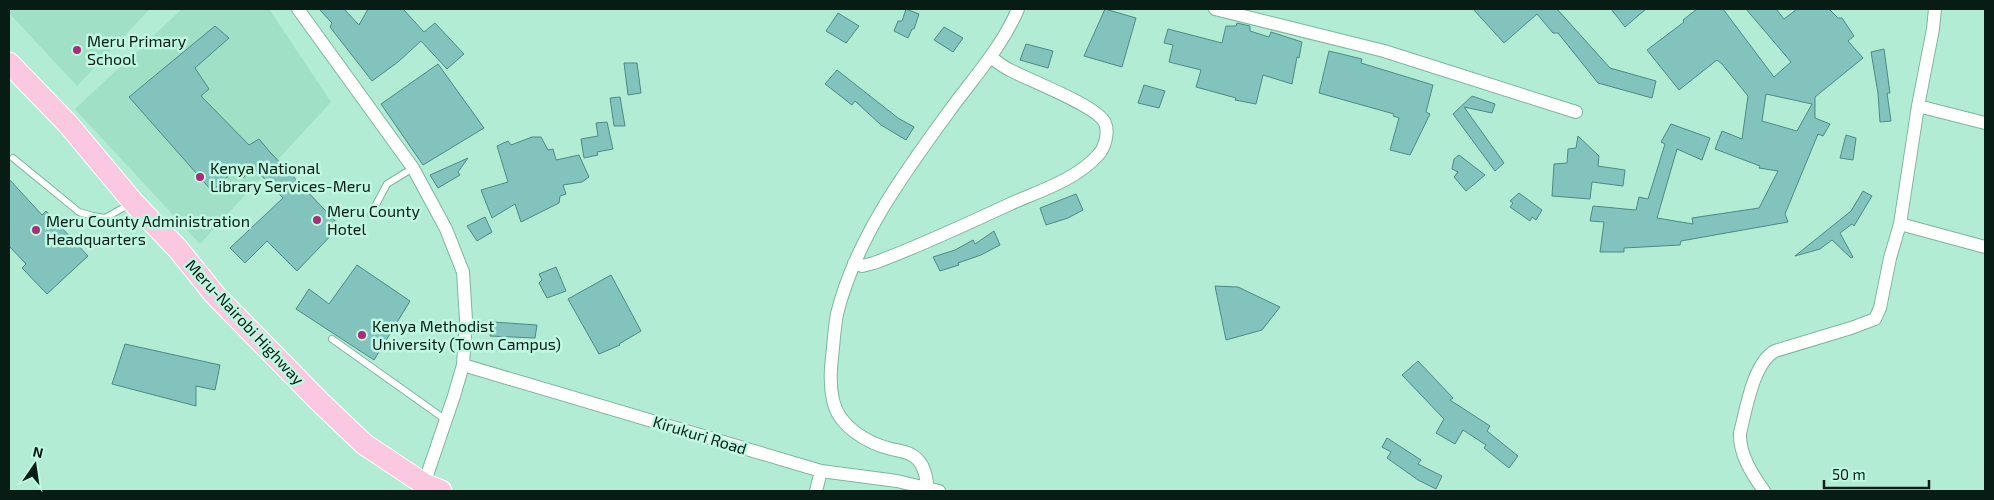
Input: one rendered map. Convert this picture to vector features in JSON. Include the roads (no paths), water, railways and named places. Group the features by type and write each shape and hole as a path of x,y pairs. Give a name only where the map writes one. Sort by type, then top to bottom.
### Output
{"highway":[{"name":"Meru-Nairobi Highway","path":"9,63 68,124 133,202 178,249 215,295 319,401 364,444 432,488"}],"street":[{"path":"298,9 413,168 446,229 463,272 466,320 463,365 446,420 432,488"},
{"path":"934,490 918,459 905,451 889,448 852,431 838,416 833,402 830,378 837,314 854,263 866,236 918,157 991,57 1018,9"},
{"path":"1215,9 1384,50 1576,112"},
{"path":"1764,491 1748,463 1740,444 1740,433 1760,367 1769,354 1775,351 1858,326 1875,319 1880,308 1890,258 1900,224 1935,9"},
{"path":"854,263 862,266 874,263 945,235 1058,183 1076,172 1100,153 1106,134 1105,123 1098,114 1008,69 991,57"},
{"path":"1918,106 1985,123"},
{"path":"1900,224 1985,247"},
{"name":"Kirukuri Road","path":"463,365 821,471 897,481 934,490"},
{"path":"816,491 821,471"}],"lane":[{"path":"13,158 79,212 105,218 133,202"},
{"path":"371,214 387,184 413,168"},
{"path":"332,339 446,420"}],"place":[{"name":"Meru Primary School","path":"77,50"},
{"name":"Kenya National Library Services-Meru","path":"200,177"},
{"name":"Meru County Hotel","path":"317,220"},
{"name":"Meru County Administration Headquarters","path":"36,230"},
{"name":"Kenya Methodist University (Town Campus)","path":"362,335"}]}
